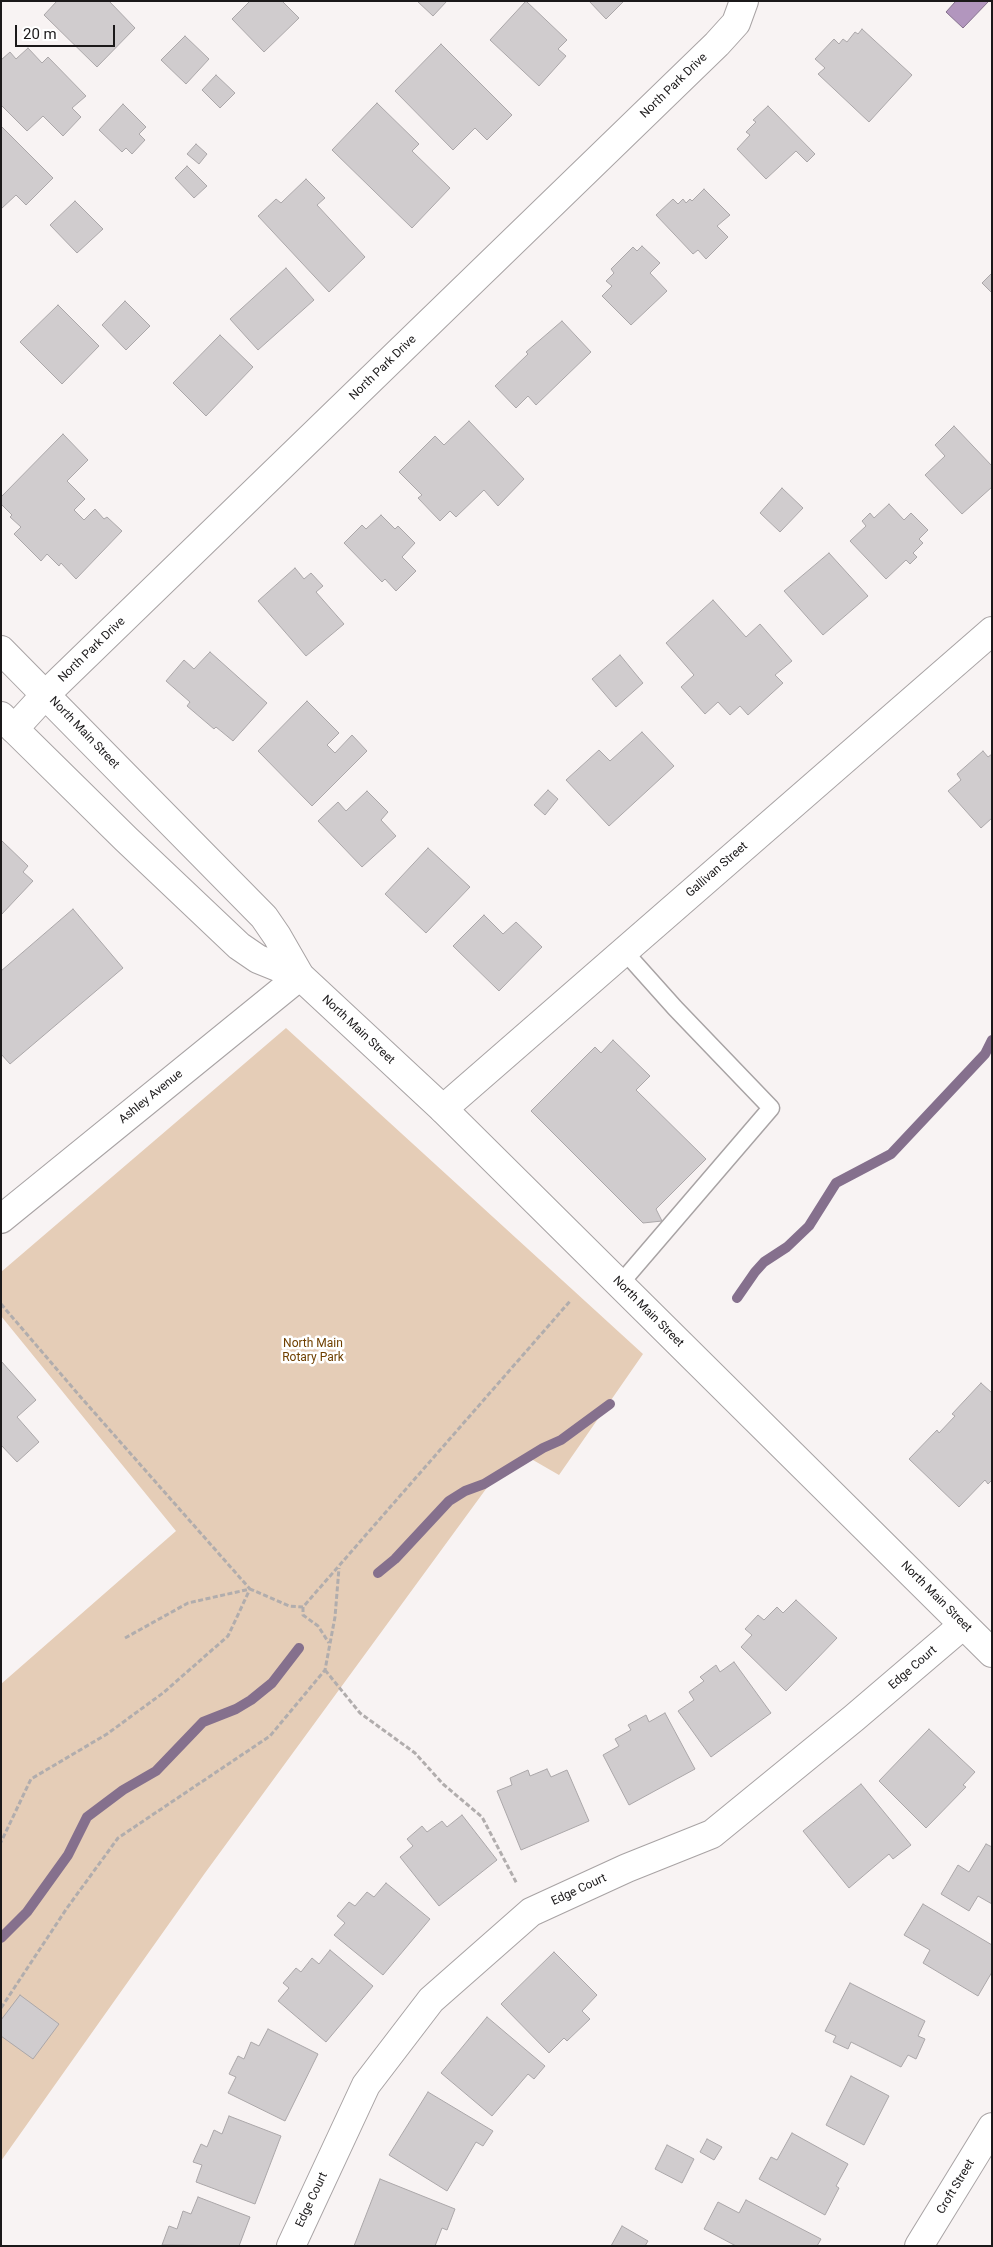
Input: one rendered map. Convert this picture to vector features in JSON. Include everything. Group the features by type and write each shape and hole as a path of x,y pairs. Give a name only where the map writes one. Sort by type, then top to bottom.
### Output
{"street":[{"name":"North Park Drive","path":"8,723 46,694 717,44 736,23 744,1"},
{"name":"Gallivan Street","path":"443,1109 992,631"},
{"name":"North Main Street","path":"1,650 264,917 278,936 300,976 443,1109 992,1653"},
{"name":"North Main Street","path":"8,723 126,839 239,946 258,959 300,976"},
{"name":"Ashley Avenue","path":"1,1219 300,976"},
{"name":"Edge Court","path":"291,2246 366,2085 431,2000 531,1912 626,1868 712,1834 854,1718 963,1625"},
{"name":"Croft Street","path":"920,2246 992,2128"}],"lane":[{"path":"620,1284 771,1108 675,1008 624,951"}],"path":[{"path":"329,1643 318,1626 303,1615 303,1607 571,1300"},
{"path":"1,1304 250,1589 289,1606 303,1607"},
{"path":"1,2008 67,1908 118,1838 270,1736 325,1670 329,1643 336,1617 339,1568"},
{"path":"125,1638 188,1603 250,1589"},
{"path":"1,1842 31,1779 107,1734 163,1693 228,1636 250,1589"},
{"path":"325,1670 360,1713 415,1754 443,1784 482,1816 531,1912"}],"green space":[{"name":"North Main Rotary Park","path":"286,1028 643,1354 559,1475 526,1456 494,1478 205,1873 1,2161 1,1684 176,1531 1,1316 1,1272"}],"shaded area":[{"path":"956,1 989,1 963,28 946,12"}],"building":[{"path":"57,1 109,1 135,28 97,67 44,15"},
{"path":"250,1 282,1 299,18 264,52 232,19"},
{"path":"417,1 447,1 433,16"},
{"path":"526,1 567,40 558,49 566,56 539,86 490,40"},
{"path":"589,1 624,1 606,19"},
{"path":"862,29 912,75 869,122 818,74 825,68 815,59 834,39 839,44 843,39 847,42 855,32 858,34"},
{"path":"185,36 209,59 186,84 161,60"},
{"path":"441,44 512,115 487,140 475,128 453,150 395,91"},
{"path":"28,48 42,63 48,57 86,96 72,108 81,117 63,136 43,116 27,131 1,105 1,60 10,52 16,59"},
{"path":"216,75 235,93 220,108 202,90"},
{"path":"377,103 419,144 412,151 450,188 412,228 332,150"},
{"path":"123,104 146,127 139,134 145,140 132,154 126,148 122,152 99,130"},
{"path":"768,106 815,154 807,162 796,151 766,179 737,149 750,135 746,132 756,122 753,120"},
{"path":"1,126 53,178 26,205 16,195 1,209"},
{"path":"196,144 207,154 199,164 187,154"},
{"path":"187,166 207,186 194,198 175,178"},
{"path":"306,179 325,198 317,205 365,257 329,292 258,216 276,199 281,203"},
{"path":"704,189 730,215 717,226 728,237 706,259 698,250 693,254 656,215 673,199 678,204 683,199 686,203 690,199 692,201"},
{"path":"75,201 103,229 77,253 50,225"},
{"path":"642,246 660,263 650,273 667,291 631,325 602,296 612,286 606,281 614,273 611,269 633,247 637,251"},
{"path":"286,268 314,300 258,350 230,319"},
{"path":"992,273 992,293 982,283"},
{"path":"125,301 150,326 126,350 102,325"},
{"path":"58,305 99,346 62,384 20,342"},
{"path":"562,321 591,352 536,405 528,396 516,408 495,386 528,354 526,352"},
{"path":"220,335 253,367 206,416 173,383"},
{"path":"469,421 524,479 498,506 484,490 456,517 450,511 440,521 418,498 422,495 399,472 435,436 444,445"},
{"path":"954,426 992,466 992,487 962,514 925,475 945,456 935,445"},
{"path":"63,434 88,460 67,481 85,499 74,510 84,520 95,509 104,519 107,517 122,531 76,579 61,563 59,566 47,554 41,561 14,534 21,527 10,517 12,515 1,504 1,497"},
{"path":"782,488 803,508 780,532 760,513"},
{"path":"889,504 904,520 911,513 928,530 919,539 923,543 913,553 917,557 910,564 906,560 886,579 850,541 866,526 862,521 870,513 874,518"},
{"path":"381,515 395,529 398,526 415,543 402,557 416,571 396,591 385,579 382,582 344,543 362,525 366,529"},
{"path":"829,553 868,596 823,635 784,591"},
{"path":"295,568 304,579 311,573 323,586 316,592 344,624 306,656 258,601"},
{"path":"713,600 746,637 760,624 792,661 775,675 783,683 748,715 740,706 730,715 718,702 705,714 681,687 694,675 666,643"},
{"path":"210,652 267,703 233,741 216,727 214,729 187,706 190,702 166,681 184,660 194,669"},
{"path":"620,655 643,683 616,707 592,679"},
{"path":"307,701 339,733 327,745 335,753 352,735 367,751 312,806 258,751"},
{"path":"642,732 674,766 609,826 566,780 599,750 610,761"},
{"path":"983,751 988,757 992,754 992,818 981,828 948,791 961,780 957,774"},
{"path":"548,790 558,799 545,815 534,805"},
{"path":"367,791 388,812 381,820 396,836 362,867 318,821 338,802 346,811"},
{"path":"1,840 28,866 23,872 33,881 1,915"},
{"path":"428,848 470,887 426,933 385,894"},
{"path":"73,909 123,968 10,1064 1,1054 1,971"},
{"path":"484,915 503,934 516,922 542,947 499,991 453,946"},
{"path":"613,1040 650,1076 636,1090 706,1159 656,1209 662,1221 643,1223 531,1111 595,1047 601,1053"},
{"path":"1,1361 36,1400 17,1417 39,1442 17,1462 1,1445"},
{"path":"981,1383 992,1393 992,1480 988,1484 985,1480 959,1507 909,1459 937,1430 939,1433 955,1416 952,1414"},
{"path":"796,1600 837,1638 786,1691 741,1647 752,1635 745,1629 758,1615 764,1620 777,1607 783,1613"},
{"path":"734,1662 771,1713 711,1757 678,1711 694,1700 689,1692 704,1681 700,1677 716,1665 720,1672"},
{"path":"665,1713 695,1769 629,1805 603,1755 619,1746 615,1739 631,1730 628,1725 646,1715 649,1722"},
{"path":"929,1729 975,1772 963,1785 966,1787 926,1828 879,1781"},
{"path":"547,1769 551,1777 567,1770 589,1821 521,1850 497,1791 512,1785 510,1778 528,1770 530,1776"},
{"path":"861,1784 911,1845 893,1859 889,1854 849,1888 803,1831"},
{"path":"462,1815 497,1860 439,1906 400,1857 413,1846 407,1839 422,1826 427,1832 442,1821 447,1827"},
{"path":"986,1844 992,1847 992,1904 978,1896 969,1911 941,1894 958,1865 969,1872"},
{"path":"386,1883 430,1919 383,1975 334,1935 345,1923 337,1916 349,1902 355,1906 367,1892 374,1897"},
{"path":"923,1904 992,1945 992,1972 978,1996 923,1963 930,1950 904,1935"},
{"path":"330,1950 373,1986 326,2042 278,2001 289,1988 283,1983 296,1968 301,1972 312,1958 319,1964"},
{"path":"554,1952 597,1995 582,2011 590,2019 567,2041 564,2038 549,2053 501,2004"},
{"path":"850,1983 925,2021 918,2036 925,2039 916,2059 908,2055 901,2067 851,2042 848,2049 833,2042 836,2036 825,2031"},
{"path":"20,1995 59,2024 33,2059 1,2036 1,2020"},
{"path":"487,2017 545,2066 534,2079 528,2074 492,2116 441,2073"},
{"path":"268,2029 318,2054 285,2121 228,2093 236,2077 229,2074 238,2056 244,2059 251,2042 259,2046"},
{"path":"851,2076 889,2096 864,2145 826,2125"},
{"path":"428,2092 493,2131 483,2146 476,2142 447,2191 389,2155"},
{"path":"229,2116 281,2136 255,2204 196,2182 202,2165 193,2162 201,2144 207,2147 214,2130 222,2134"},
{"path":"792,2133 848,2164 836,2186 839,2188 825,2215 759,2179 771,2157 777,2160"},
{"path":"707,2139 722,2147 714,2160 700,2152"},
{"path":"667,2145 694,2159 682,2183 655,2169"},
{"path":"380,2179 455,2209 447,2230 442,2228 435,2246 354,2246"},
{"path":"198,2197 250,2217 239,2246 162,2245 169,2226 177,2229 183,2211 191,2214"},
{"path":"746,2200 821,2239 817,2246 736,2246 704,2229 718,2202 739,2213"},
{"path":"622,2226 648,2241 645,2246 611,2246"}],"waterway":[{"path":"737,1298 764,1262 787,1247 809,1226 836,1183 891,1154 985,1054 992,1040"},
{"path":"378,1573 395,1559 449,1501 465,1491 484,1484 543,1448 561,1440 610,1404"},
{"path":"1,1938 27,1912 68,1855 87,1817 123,1790 156,1771 203,1722 236,1709 251,1700 272,1683 299,1648"}]}
